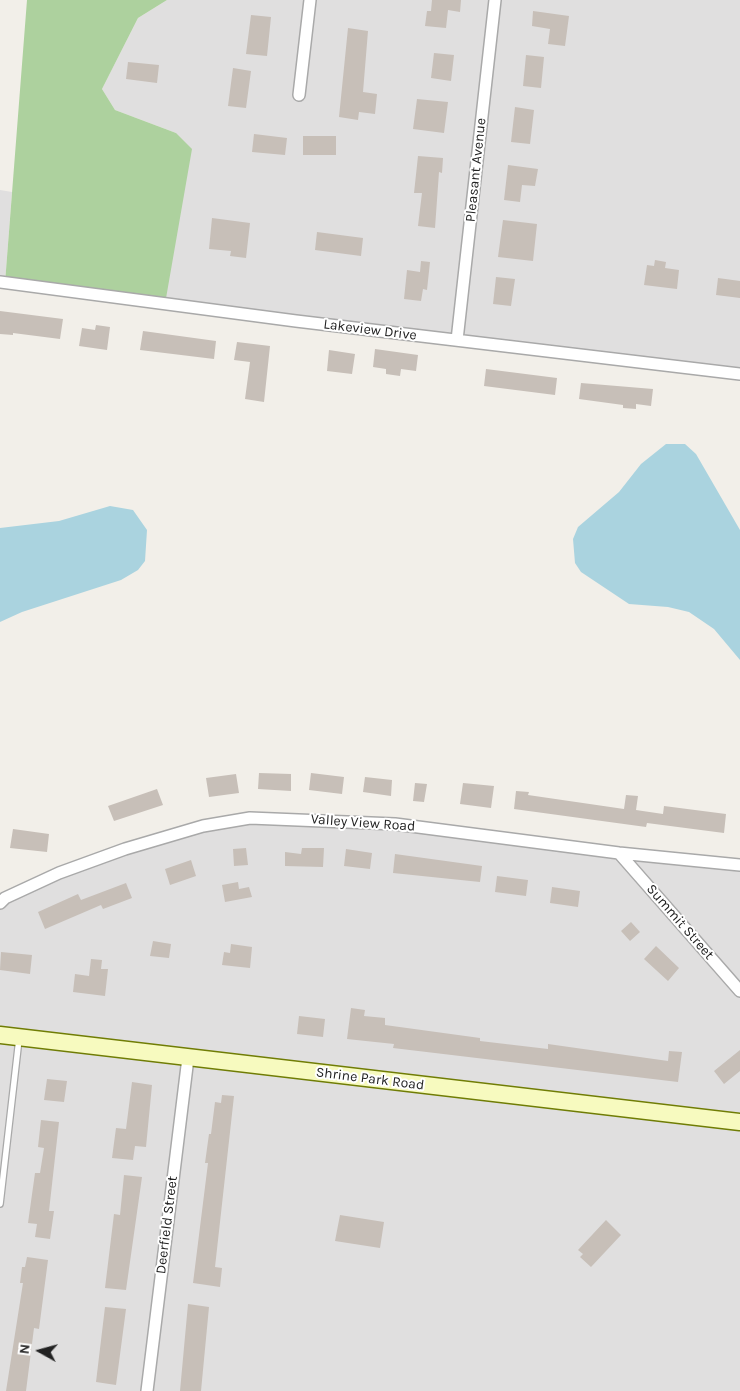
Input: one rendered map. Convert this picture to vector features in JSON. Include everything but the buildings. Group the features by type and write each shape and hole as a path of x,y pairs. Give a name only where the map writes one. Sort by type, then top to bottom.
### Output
{"street":[{"path":"299,95 310,0"},
{"name":"Pleasant Avenue","path":"457,340 495,0"},
{"name":"Lakeview Drive","path":"0,282 740,374"},
{"name":"Valley View Road","path":"0,903 5,898 59,874 125,849 203,826 250,818 396,824 619,853 740,865"},
{"name":"Summit Street","path":"619,853 740,992"},
{"name":"Shrine Park Road","path":"0,1034 188,1058 740,1122"},
{"name":"Deerfield Street","path":"147,1391 188,1058"}],"lane":[{"path":"0,1204 19,1037"}],"shaded area":[{"path":"167,0 740,0 740,374 165,304 176,133 115,110 102,89 138,18"},
{"path":"0,190 12,192 5,283 0,282"},
{"path":"313,819 740,865 740,1391 0,1391 0,903 5,898 203,826"}],"green space":[{"path":"27,0 167,0 138,18 102,89 115,110 176,133 192,149 165,304 5,283"}],"water":[{"path":"666,444 685,444 696,454 740,530 740,660 714,629 689,612 668,607 629,604 581,572 575,563 573,539 578,527 619,492 641,464"},
{"path":"110,506 133,510 147,530 145,561 138,570 121,580 22,612 0,622 0,528 59,521"}]}
